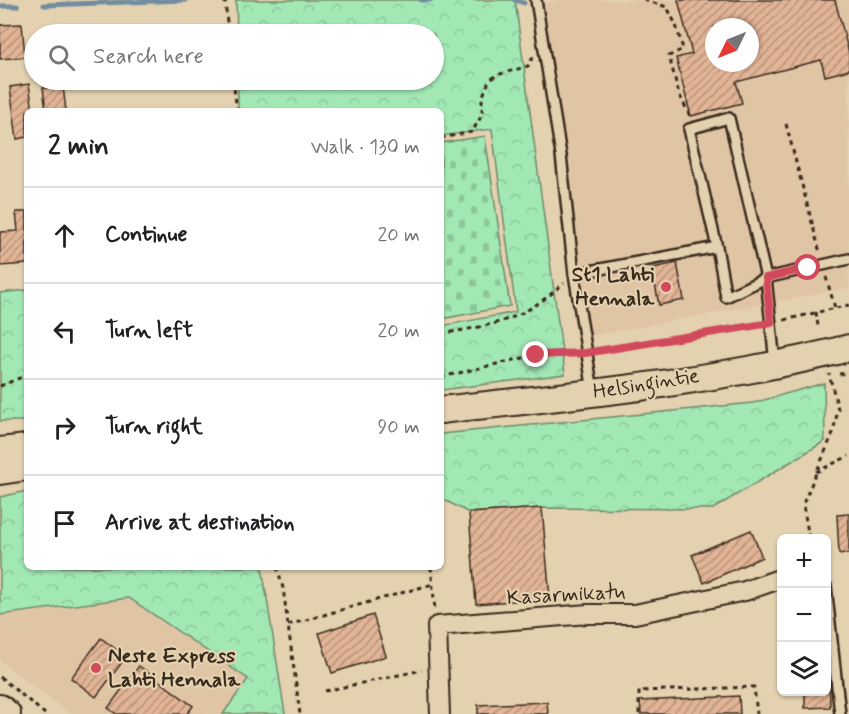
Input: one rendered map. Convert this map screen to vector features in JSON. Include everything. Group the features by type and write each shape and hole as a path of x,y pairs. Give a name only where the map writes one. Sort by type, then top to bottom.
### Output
{"main road":[{"name":"Helsingintie","path":"444,410 593,393 775,364 849,348"},
{"path":"0,451 24,448"},
{"path":"0,471 24,467"},
{"path":"0,708 8,714"}],"street":[{"name":"Kasarmikatu","path":"437,626 588,614 635,614 745,591 777,580"},
{"path":"437,626 440,714"}],"lane":[{"path":"536,0 561,155 574,274 593,393"},
{"path":"775,364 766,278 729,118 689,129 717,247 726,297 766,278 849,259"},
{"path":"574,274 717,247"},
{"path":"826,588 840,714"}],"path":[{"path":"225,0 227,24"},
{"path":"644,0 667,7 676,25 683,49 669,56 679,94 688,116 698,115"},
{"path":"444,137 472,132 482,116 482,98 489,81 497,75 512,73 528,66 543,37"},
{"path":"234,90 237,108"},
{"path":"786,124 835,308"},
{"path":"444,333 516,318 539,305 574,274"},
{"path":"444,376 536,355 585,353 771,323 849,305"},
{"path":"816,312 818,326"},
{"path":"808,534 803,504 814,473 833,433 838,409 828,374"},
{"path":"0,386 24,376"},
{"path":"814,473 849,456"},
{"path":"278,570 283,588 300,714"},
{"path":"431,570 437,626"},
{"path":"288,625 433,584"},
{"path":"325,691 439,666"},
{"path":"0,677 45,714"},
{"path":"639,714 639,691 754,687 757,714"}],"shaded area":[{"path":"558,0 849,0 849,288 576,339 536,6"},
{"path":"129,598 249,679 223,714 70,714 0,661 0,615"}],"green space":[{"path":"236,0 515,0 565,374 444,390 444,325 516,312 492,129 444,136 444,108 238,108 238,90 444,90 444,24 237,24"},
{"path":"485,136 510,306 444,318 444,143"},
{"path":"24,290 24,421 0,421 0,293"},
{"path":"824,383 825,441 713,509 542,508 469,513 444,500 444,434 753,403"},
{"path":"24,492 24,570 262,570 285,714 223,714 248,679 129,598 0,615 0,497"}],"building":[{"path":"678,0 835,0 849,53 849,70 825,76 821,60 736,82 742,103 691,116 676,58 692,54"},
{"path":"22,24 24,57 0,59 0,25"},
{"path":"24,85 24,90 30,90 33,108 24,108 24,138 17,139 10,87"},
{"path":"43,90 63,90 66,108 46,108"},
{"path":"16,212 24,212 24,264 0,266 0,232 18,231"},
{"path":"677,263 684,300 659,305 652,268"},
{"path":"542,508 550,598 476,604 469,513"},
{"path":"849,514 849,553 839,554 837,515"},
{"path":"751,530 762,557 704,583 692,555"},
{"path":"373,615 386,656 332,673 319,633"},
{"path":"101,638 126,657 96,697 71,678"},
{"path":"139,666 193,706 187,714 116,714 108,708"},
{"path":"739,696 740,714 641,714 640,701"},
{"path":"805,696 830,696 830,707 805,708"},
{"path":"547,702 548,714 478,714 478,705"}],"waterway":[{"path":"44,5 185,0"},
{"path":"421,0 430,0"},
{"path":"515,0 524,3"},
{"path":"0,6 17,6"}],"place":[{"name":"St1 Lahti Hennala","path":"666,287"},
{"name":"Neste Express Lahti Hennala","path":"96,668"}],"route":[{"path":"536,355 585,353 771,323 766,278 808,268"}]}
